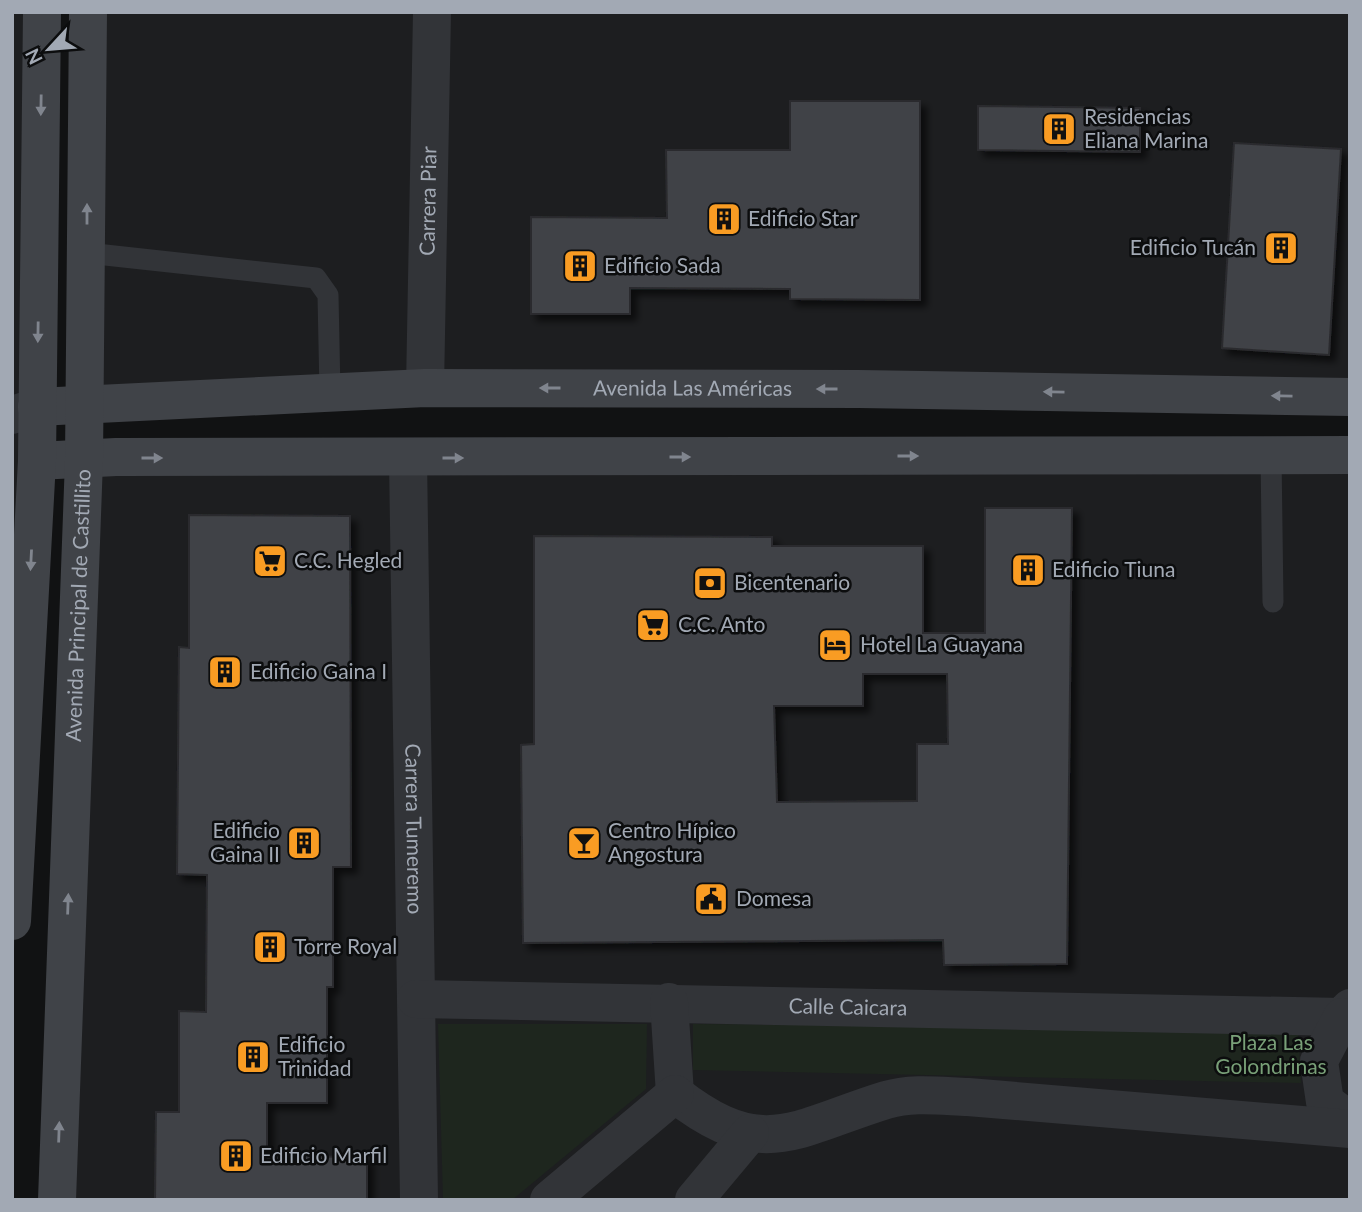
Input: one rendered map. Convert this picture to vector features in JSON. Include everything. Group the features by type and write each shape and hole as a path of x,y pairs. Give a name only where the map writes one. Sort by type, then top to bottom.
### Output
{"main road":[{"path":"12,921 24,411 43,12"},
{"name":"Avenida Principal de Castillito","path":"57,1200 84,460 88,12"},
{"name":"Avenida Las Américas","path":"24,411 85,405 425,388 859,389 1350,397"},
{"path":"25,457 84,460 1350,455"}],"street":[{"name":"Carrera Piar","path":"425,388 432,12"},
{"name":"Carrera Tumeremo","path":"408,458 419,1200"},
{"name":"Calle Caicara","path":"416,999 669,1002 1230,1017 1346,1013"},
{"path":"669,1002 675,1094"},
{"path":"1346,1013 1320,1062 1325,1102 1350,1121"},
{"path":"675,1094 715,1121 750,1133 784,1135 888,1100 913,1096 968,1097 1350,1129"},
{"path":"549,1200 675,1094"},
{"path":"694,1200 750,1133"}],"lane":[{"path":"87,253 316,278 328,295 330,393"},
{"path":"1271,455 1273,602"}],"shaded area":[{"path":"12,12 42,12 37,461 12,993"},
{"path":"86,12 1350,12 1350,397 85,405"},
{"path":"1350,451 1350,1200 57,1200 84,460"}],"green space":[{"path":"438,1024 647,1024 646,1089 512,1200 443,1200"},
{"name":"Plaza Las Golondrinas","path":"693,1024 1256,1028 1298,1025 1301,1083 693,1070"}],"building":[{"path":"790,101 920,101 920,300 790,299 790,289 630,288 630,314 531,314 531,217 667,218 666,150 790,150"},
{"name":"Residencias Eliana Marina","path":"978,106 1140,108 1140,152 978,150"},
{"name":"Edificio Tucán","path":"1234,143 1341,149 1329,355 1222,348"},
{"path":"985,508 1072,508 1067,964 944,965 943,940 523,943 521,745 534,744 534,536 772,537 772,546 923,546 923,633 985,633","holes":["863,674 947,674 948,744 917,744 917,801 777,802 774,706 863,706"]},
{"path":"189,515 350,516 351,867 333,867 333,987 327,987 327,1103 267,1103 267,1156 367,1157 367,1200 155,1200 156,1112 179,1112 179,1011 206,1012 207,875 177,874 179,647 189,648"}],"place":[{"name":"Residencias Eliana Marina","path":"1059,129"},
{"name":"Edificio Star","path":"724,219"},
{"name":"Edificio Tucán","path":"1281,248"},
{"name":"Edificio Sada","path":"580,266"},
{"name":"C.C. Hegled","path":"270,561"},
{"name":"Edificio Tiuna","path":"1028,570"},
{"name":"Bicentenario","path":"710,583"},
{"name":"C.C. Anto","path":"653,625"},
{"name":"Hotel La Guayana","path":"835,645"},
{"name":"Edificio Gaina I","path":"225,672"},
{"name":"Edificio Gaina II","path":"304,843"},
{"name":"Centro Hípico Angostura","path":"584,843"},
{"name":"Domesa","path":"711,899"},
{"name":"Torre Royal","path":"270,947"},
{"name":"Edificio Trinidad","path":"253,1057"},
{"name":"Edificio Marfil","path":"236,1156"}]}
